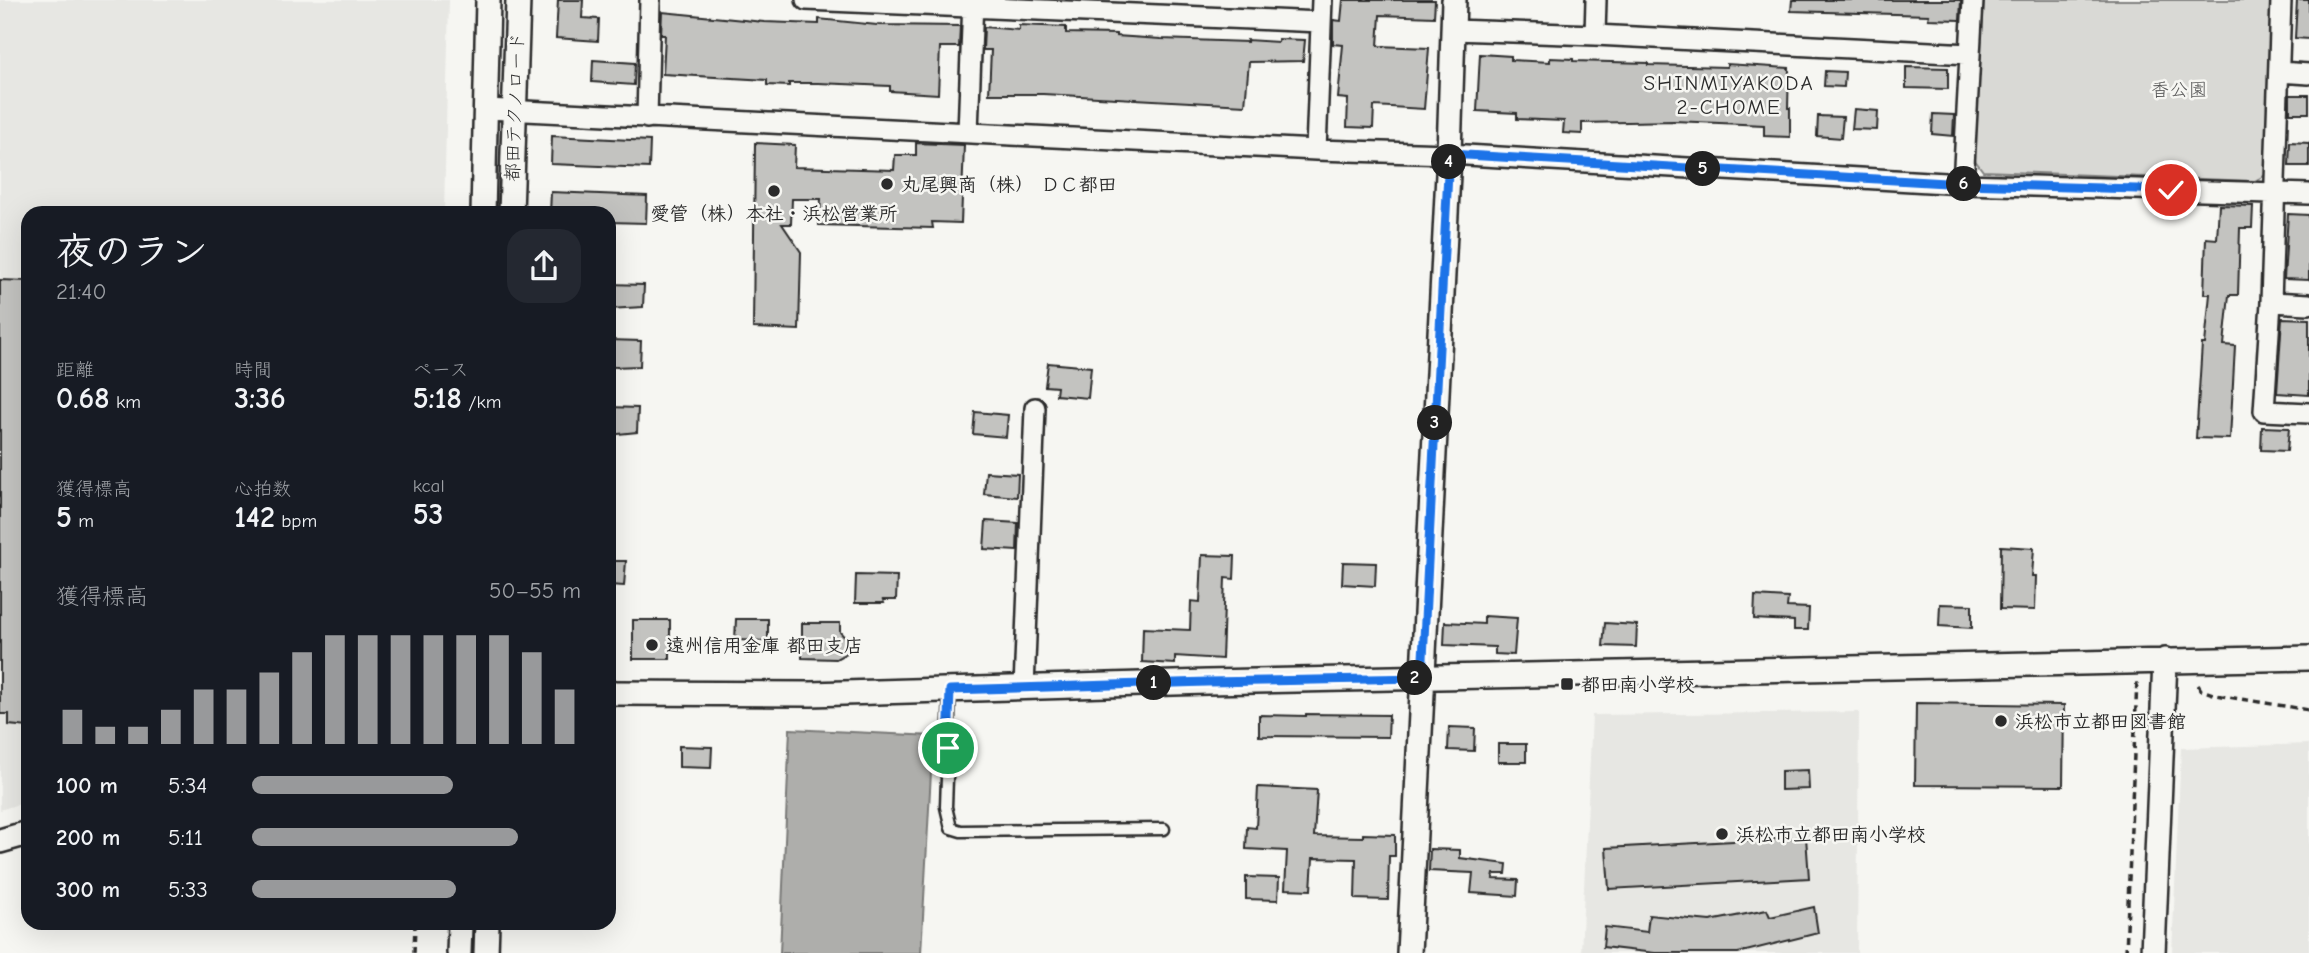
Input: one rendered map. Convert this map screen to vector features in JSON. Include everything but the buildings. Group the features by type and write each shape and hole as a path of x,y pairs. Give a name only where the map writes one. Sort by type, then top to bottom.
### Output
{"street":[{"name":"都田テクノロード","path":"483,206 488,0"},
{"name":"都田テクノロード","path":"511,206 517,0"},
{"path":"647,118 650,0"},
{"path":"806,0 973,4 1321,22"},
{"path":"1316,150 1322,0"},
{"path":"1409,953 1449,154 1454,0"},
{"path":"1595,34 1596,0"},
{"path":"1963,184 1973,0"},
{"path":"2281,0 2271,302 2264,411 2309,413"},
{"path":"968,132 973,4"},
{"path":"1453,30 1595,34 1970,54"},
{"path":"2279,72 2309,74"},
{"path":"486,110 1449,154 1963,184 2309,194"},
{"path":"2271,302 2309,304"},
{"path":"1024,688 1035,408"},
{"path":"616,693 811,694 1221,681 2309,658"},
{"path":"2153,953 2165,660"},
{"path":"0,841 21,835"},
{"path":"459,953 460,930"},
{"path":"486,953 487,930"}],"lane":[{"path":"950,690 946,807 951,828 961,831 1164,829"}],"path":[{"path":"2126,953 2137,670"},
{"path":"2198,685 2201,690 2216,695 2309,710"},
{"path":"414,953 415,930"}],"shaded area":[{"path":"0,0 449,0 444,206 21,206 21,803 0,810"},
{"name":"浜松市立都田南小学校","path":"1859,712 1857,953 1581,953 1592,715"},
{"path":"790,729 933,736 921,953 780,953"},
{"path":"2309,744 2309,953 2172,953 2181,748"}],"green space":[{"name":"香公園","path":"1984,0 2274,0 2266,175 2255,181 1983,171 1974,159"}],"place":[{"name":"丸尾興商（株） ＤＣ都田","path":"887,184"},
{"name":"愛管（株）本社・浜松営業所","path":"774,191"},
{"name":"遠州信用金庫 都田支店","path":"652,645"},
{"name":"都田南小学校","path":"1567,684"},
{"name":"浜松市立都田図書館","path":"2001,721"},
{"name":"浜松市立都田南小学校","path":"1722,834"}],"district":[{"name":"SHINMIYAKODA 2-CHOME","path":"1729,95"}],"route":[{"path":"948,748 950,690 1422,678 1449,154 1963,184 2171,190"}]}
